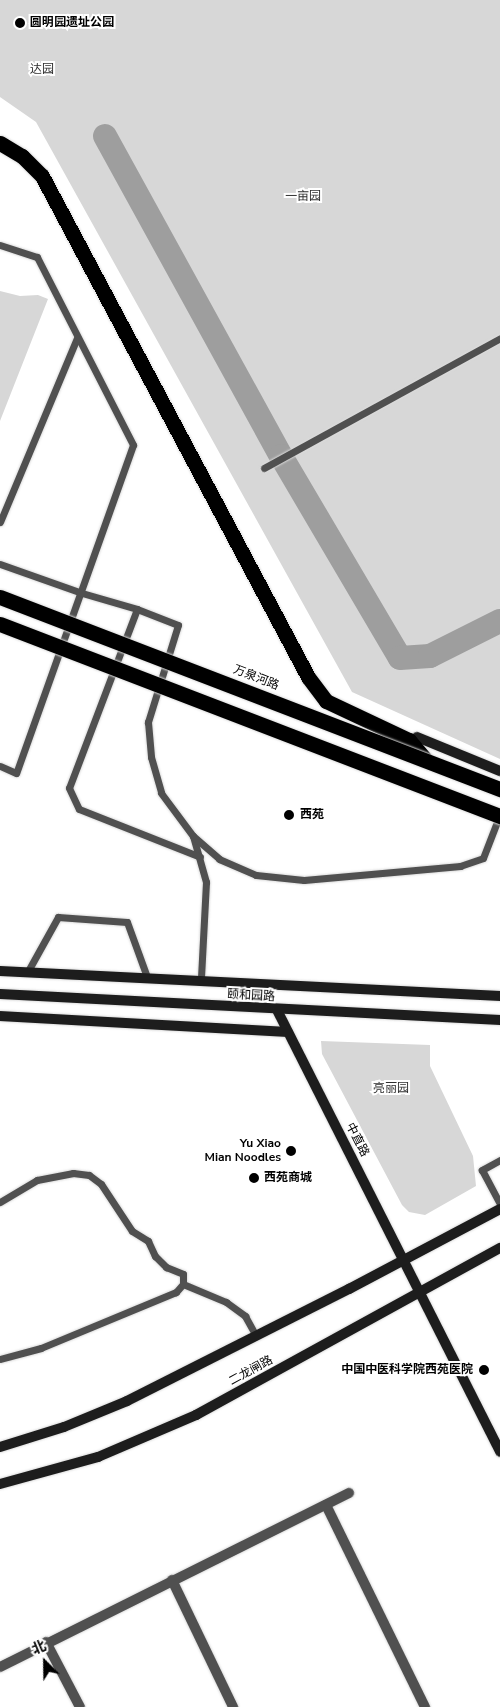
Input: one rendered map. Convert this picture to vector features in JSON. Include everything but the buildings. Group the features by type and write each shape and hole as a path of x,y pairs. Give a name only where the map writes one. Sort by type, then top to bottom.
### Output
{"highway":[{"path":"0,143 22,156 42,176 308,677 326,701 409,740 425,759"},
{"name":"万泉河路","path":"0,596 500,789"},
{"path":"0,624 500,815"}],"main road":[{"path":"417,737 500,771"},
{"name":"颐和园路","path":"0,971 201,979 500,996"},
{"name":"颐和园路","path":"0,994 277,1010 500,1020"},
{"name":"中直路","path":"277,1010 420,1292"},
{"path":"0,1016 288,1032"},
{"path":"0,1447 64,1427 127,1401 500,1209"},
{"name":"二龙闸路","path":"0,1484 98,1457 196,1415 500,1248"},
{"path":"420,1292 500,1452"}],"street":[{"path":"0,1666 349,1493"},
{"path":"326,1505 425,1707"},
{"path":"172,1580 233,1707"},
{"path":"46,1642 80,1707"}],"lane":[{"path":"0,245 37,256 133,445 82,593 16,773 0,766"},
{"path":"0,522 77,338"},
{"path":"264,468 500,338"},
{"path":"0,564 82,593 137,609 178,625 148,722 151,757 161,793 193,836 220,860 256,875 304,880 460,866 484,858 500,815"},
{"path":"137,609 69,788 79,808 200,857"},
{"path":"193,836 206,882 201,979"},
{"path":"28,971 58,917 127,922 147,978"},
{"path":"500,1160 482,1170 500,1204"},
{"path":"0,1202 37,1180 73,1173 89,1175 101,1184 132,1231 148,1241 155,1256 166,1267 183,1274 183,1284 176,1292 41,1348 0,1359"},
{"path":"183,1284 226,1302 246,1316 256,1336"}],"green space":[{"name":"一亩园","path":"0,0 500,0 500,759 352,692 36,122 0,97"},
{"path":"0,291 20,296 38,295 48,299 0,421"},
{"name":"亮丽园","path":"321,1041 430,1045 430,1066 473,1156 476,1186 425,1215 409,1212 402,1205 322,1054"}],"waterway":[{"path":"105,136 281,456 400,658 430,656 500,621"}],"place":[{"name":"圆明园遗址公园","path":"20,23"},
{"name":"西苑","path":"289,815"},
{"name":"Yu Xiao Mian Noodles","path":"291,1151"},
{"name":"西苑商城","path":"254,1178"},
{"name":"中国中医科学院西苑医院","path":"484,1370"}],"park label":[{"name":"达园","path":"42,70"}]}
